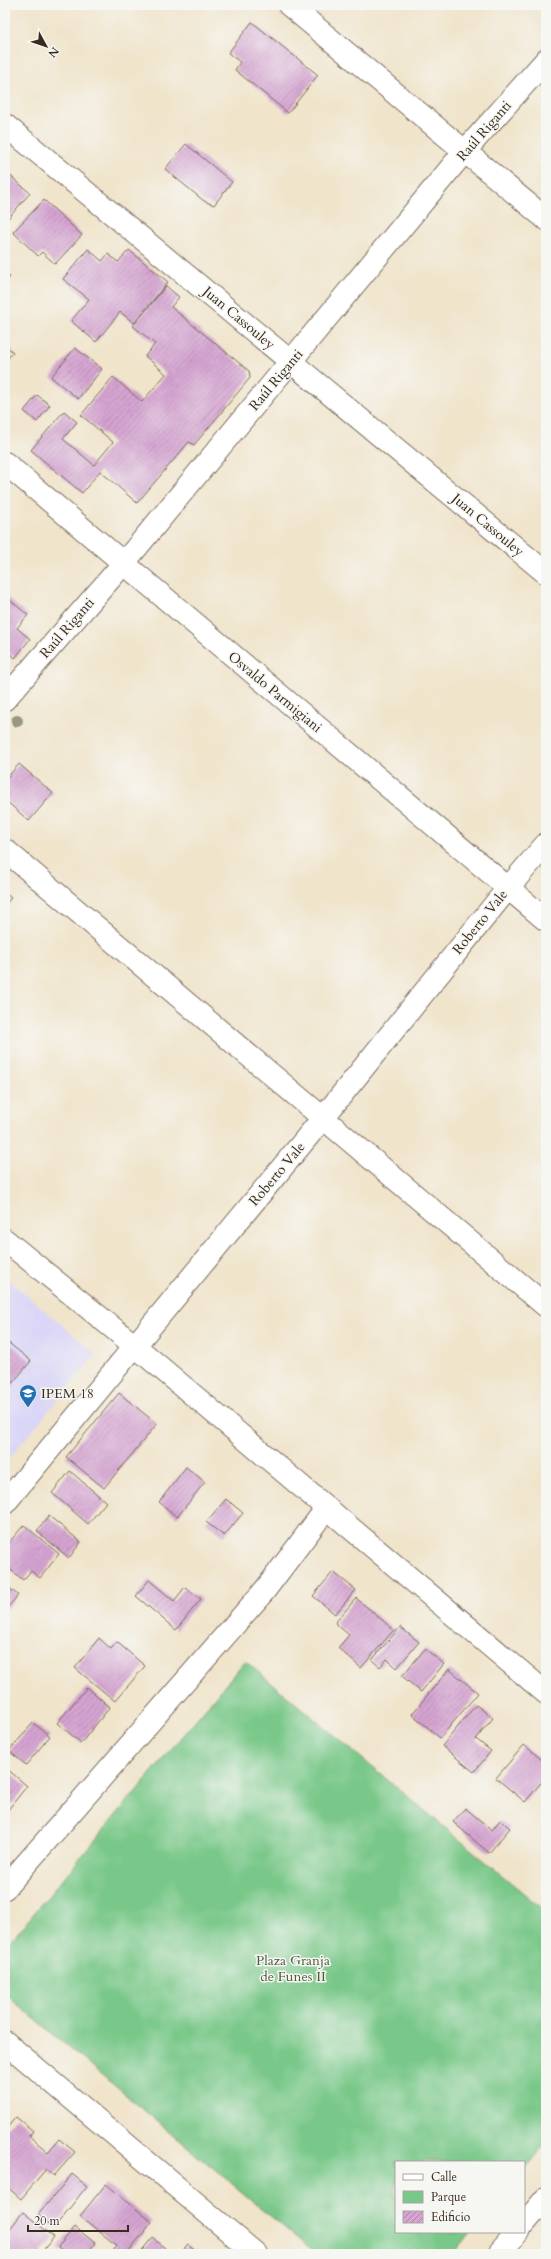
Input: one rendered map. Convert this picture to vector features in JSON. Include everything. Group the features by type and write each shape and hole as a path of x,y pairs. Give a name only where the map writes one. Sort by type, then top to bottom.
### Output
{"street":[{"path":"289,5 546,219"},
{"name":"Raúl Riganti","path":"5,699 123,564 464,152 546,60"},
{"name":"Juan Cassouley","path":"5,126 546,573"},
{"name":"Osvaldo Parmigiani","path":"5,463 546,920"},
{"name":"Roberto Vale","path":"5,1503 323,1118 508,888 546,844"},
{"path":"5,850 546,1306"},
{"path":"5,1240 135,1346 326,1509 546,1693"},
{"path":"5,1888 265,1590 326,1509"},
{"path":"5,2042 256,2254"},
{"path":"525,2223 546,2198"},
{"path":"499,2254 517,2233"}],"shaded area":[{"name":"IPEM 18","path":"5,1277 96,1354 5,1463"}],"green space":[{"name":"Plaza Granja de Funes II","path":"245,1661 546,1912 546,2143 525,2168 525,2161 395,2161 395,2233 471,2233 453,2254 316,2254 5,1994 5,1948"}],"building":[{"path":"252,22 318,75 288,113 235,70 240,62 228,53"},
{"path":"186,144 232,182 214,205 204,201 165,169"},
{"path":"5,171 30,193 5,222"},
{"path":"44,200 82,235 55,264 42,252 38,256 13,232"},
{"path":"88,249 102,261 108,254 118,262 129,250 168,282 134,323 120,312 96,342 71,321 89,299 63,279"},
{"path":"5,272 10,277 5,283"},
{"path":"166,286 179,297 171,307 249,371 250,378 194,445 189,442 137,503 100,471 82,493 31,450 64,411 77,422 63,439 94,465 113,442 81,415 113,377 142,402 166,374 145,356 155,344 133,326"},
{"path":"5,345 13,352 5,362"},
{"path":"75,348 102,369 78,399 51,377"},
{"path":"37,395 50,405 37,422 24,411"},
{"path":"5,596 28,615 17,628 30,639 15,658 5,649"},
{"path":"19,764 53,793 29,821 5,800 5,780"},
{"path":"5,893 11,898 5,905"},
{"path":"5,1340 31,1361 5,1392"},
{"path":"119,1393 157,1424 104,1488 66,1457"},
{"path":"186,1467 205,1482 177,1517 159,1502"},
{"path":"70,1471 106,1502 88,1524 52,1493"},
{"path":"226,1499 243,1513 224,1536 206,1522"},
{"path":"49,1516 81,1542 69,1558 37,1531"},
{"path":"24,1525 59,1554 40,1578 31,1571 23,1580 5,1565 5,1547"},
{"path":"333,1572 356,1590 335,1614 313,1596"},
{"path":"149,1580 174,1601 185,1587 201,1599 176,1630 136,1596"},
{"path":"5,1585 18,1595 5,1611"},
{"path":"356,1598 394,1630 361,1668 338,1648 349,1635 335,1623"},
{"path":"400,1627 419,1642 397,1668 387,1659 380,1667 372,1660"},
{"path":"99,1638 111,1649 117,1642 145,1666 115,1701 75,1668"},
{"path":"425,1649 444,1664 421,1692 402,1676"},
{"path":"449,1669 478,1693 440,1738 412,1714"},
{"path":"87,1687 110,1707 81,1743 57,1723"},
{"path":"476,1705 493,1718 476,1739 491,1751 474,1772 442,1746"},
{"path":"33,1723 50,1736 26,1765 9,1751"},
{"path":"524,1745 546,1763 546,1777 525,1802 496,1778"},
{"path":"5,1767 27,1786 7,1811 5,1809"},
{"path":"465,1808 492,1830 500,1820 510,1828 489,1853 453,1822"},
{"path":"16,2117 33,2131 29,2136 48,2152 59,2139 75,2152 54,2176 46,2169 21,2199 5,2185 5,2130"},
{"path":"72,2174 87,2186 54,2228 38,2215"},
{"path":"106,2184 152,2222 128,2252 130,2254 109,2254 116,2245 80,2216"},
{"path":"23,2212 54,2237 40,2254 5,2254 5,2235"},
{"path":"75,2227 95,2243 87,2254 67,2254 58,2247"},
{"path":"153,2238 165,2248 160,2254 140,2254"},
{"path":"188,2245 199,2254 180,2254"}],"place":[{"name":"IPEM 18","path":"28,1408"}]}
